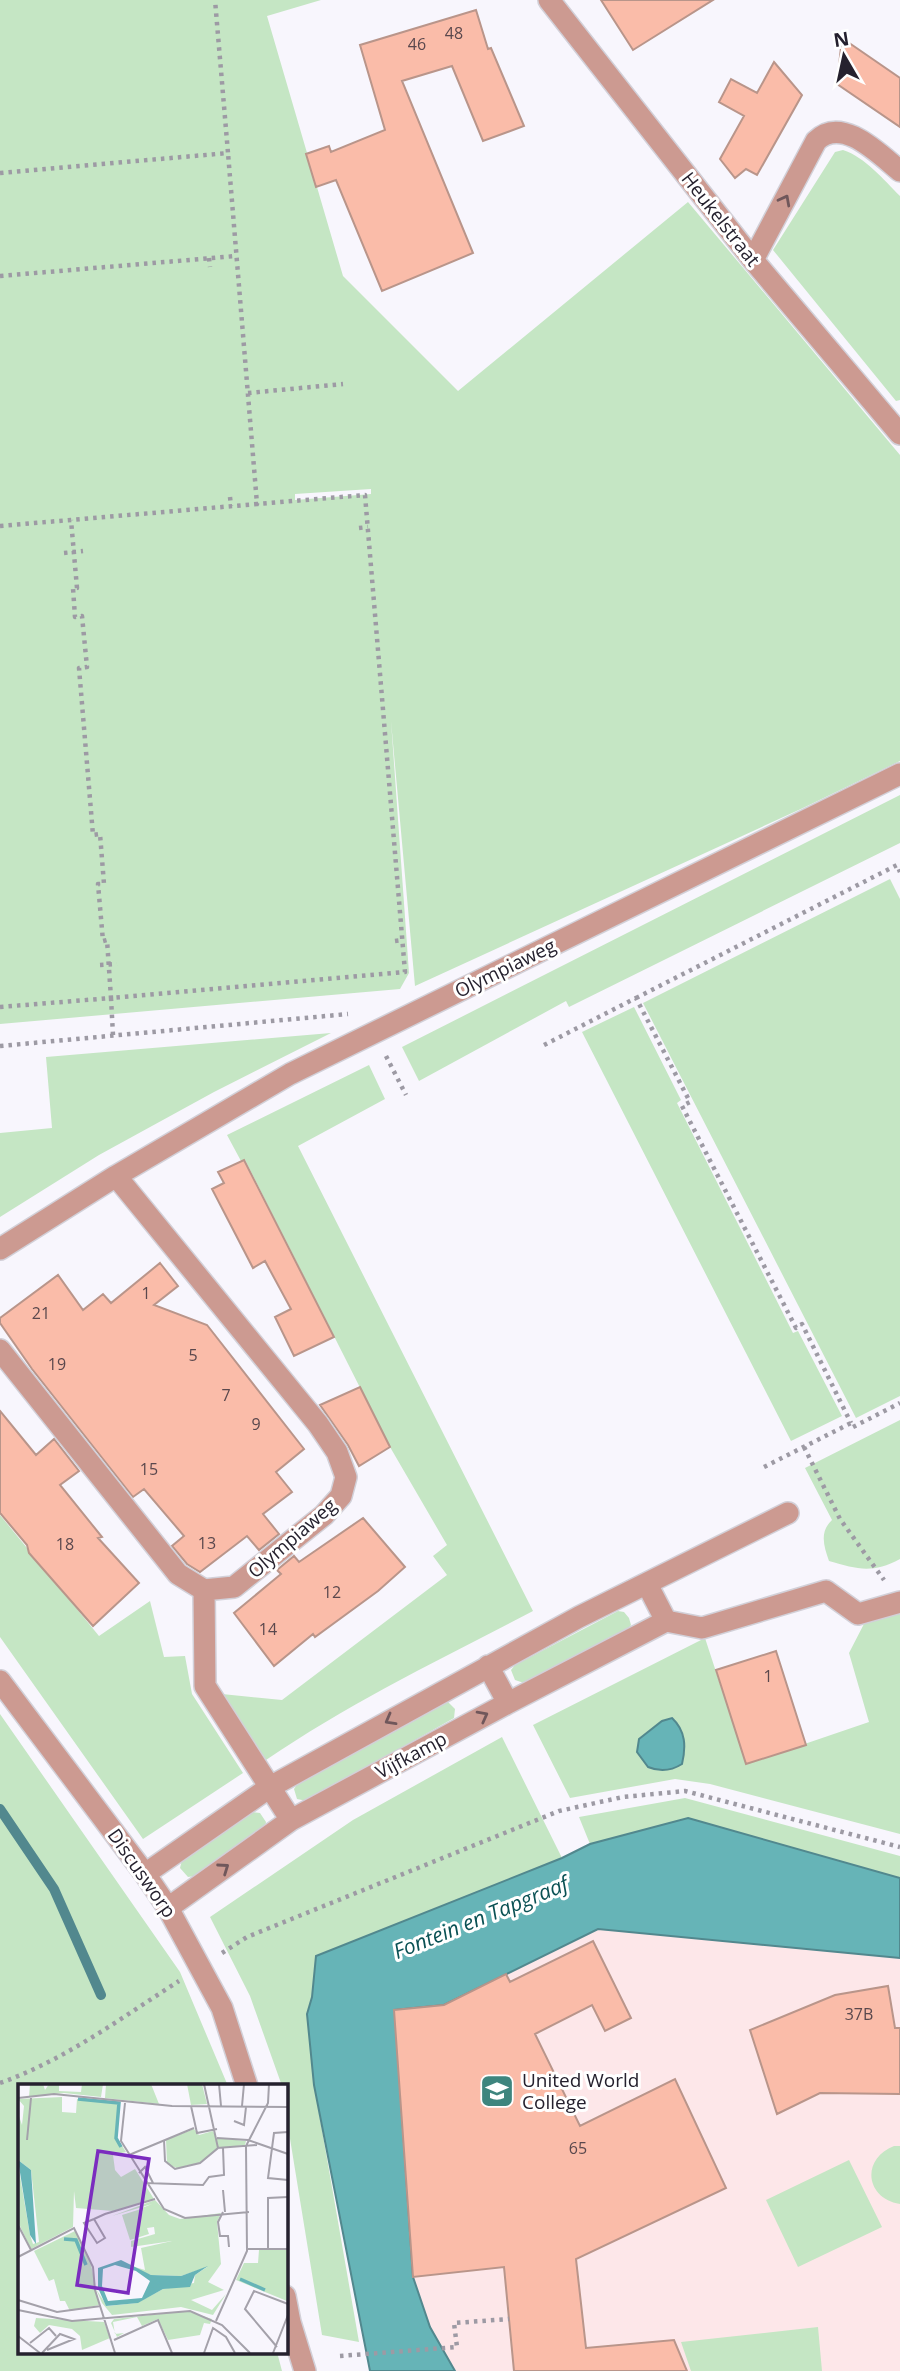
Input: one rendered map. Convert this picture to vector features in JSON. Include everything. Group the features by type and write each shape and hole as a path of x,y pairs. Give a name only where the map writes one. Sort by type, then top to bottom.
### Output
{"street":[{"name":"Heukelstraat","path":"549,0 753,260 897,425"},
{"path":"753,260 817,141 823,135 833,131 844,132 881,155 900,172"},
{"name":"Olympiaweg","path":"0,1249 116,1176 290,1074 900,774"},
{"name":"Olympiaweg","path":"116,1176 318,1424 337,1452 346,1477 341,1496 324,1515 234,1587 204,1590"},
{"path":"0,1350 178,1574 204,1590 205,1686 291,1821"},
{"name":"Vijfkamp","path":"145,1874 270,1787 579,1616 788,1513"},
{"path":"647,1584 666,1621 702,1628 826,1591 858,1614 896,1596"},
{"name":"Vijfkamp","path":"168,1908 291,1821 666,1621"},
{"path":"488,1666 508,1703"},
{"name":"Discusworp","path":"0,1681 168,1908 222,2008 246,2084"},
{"path":"287,2306 304,2371"}],"path":[{"path":"215,0 257,504"},
{"path":"0,173 228,153"},
{"path":"0,276 236,256"},
{"path":"209,258 210,267"},
{"path":"248,393 343,384"},
{"path":"0,526 365,495 405,972 0,1007"},
{"path":"230,497 231,506"},
{"path":"71,520 77,588 73,588 75,617 82,616 87,667 79,668 93,835 100,834 104,884 98,884 103,940 107,940 113,1035"},
{"path":"359,528 368,527"},
{"path":"64,553 83,551"},
{"path":"544,1045 897,865 900,872"},
{"path":"395,941 402,940"},
{"path":"100,965 117,964"},
{"path":"636,998 690,1102 682,1106 796,1328 802,1324 853,1427 861,1420 900,1403"},
{"path":"0,1046 365,1013 406,1095"},
{"path":"764,1467 851,1423"},
{"path":"804,1447 840,1519 896,1596"},
{"path":"0,2083 29,2073 74,2049 247,1937 559,1811 623,1797 685,1791 900,1847"},
{"path":"340,2356 457,2347 454,2323 509,2319"}],"shaded area":[{"path":"597,1929 900,1958 900,2371 455,2371 430,2327 413,2277 576,2259 726,2188 580,2126 506,1974"}],"green space":[{"path":"0,0 321,0 267,16 343,276 458,391 688,202 900,455 900,761 415,986 391,721 409,973 400,989 0,1024","holes":["371,489 371,494 295,500 295,494"]},
{"path":"843,150 866,163 900,196 900,400 896,401 773,250 835,152"},
{"path":"900,795 900,843 569,1007 566,1001 419,1081 402,1047"},
{"path":"890,879 900,899 900,1396 856,1418 643,1003"},
{"path":"634,1007 681,1100 677,1103 793,1333 798,1331 842,1416 791,1441 582,1032"},
{"path":"331,1033 214,1092 99,1155 0,1217 0,1133 52,1128 46,1057"},
{"path":"369,1065 385,1099 298,1146 533,1611 364,1700 266,1760 222,1694 282,1700 447,1575 433,1556 447,1545 390,1447 245,1160 241,1161 227,1135"},
{"path":"900,1420 900,1559 881,1567 865,1569 829,1561 824,1535 832,1520 805,1468"},
{"path":"0,1515 99,1636 150,1601 164,1657 185,1656 192,1694 243,1773 143,1839 0,1637"},
{"path":"900,1610 900,1834 710,1784 675,1779 570,1798 533,1725 705,1638 746,1764 869,1722 849,1653 866,1620"},
{"path":"618,1611 624,1612 629,1618 631,1625 627,1630 524,1683 515,1680 511,1670 515,1665"},
{"path":"447,1701 455,1709 454,1718 307,1801 297,1799 294,1789 298,1783"},
{"path":"0,1714 180,1972 227,2084 18,2084 18,2354 278,2354 282,2371 0,2371"},
{"path":"502,1737 562,1858 316,1956 312,1997 307,2014 314,2084 359,2342 322,2335 287,2120 287,2084 281,2084 250,1996 210,1917 353,1820"},
{"path":"685,1798 900,1856 900,1878 688,1818 590,1844 579,1817"},
{"path":"251,1812 260,1813 266,1822 265,1827 195,1876 188,1877 180,1868 182,1860"},
{"path":"894,2146 900,2146 900,2204 880,2194 872,2178 872,2168 876,2160"},
{"path":"849,2160 882,2227 798,2267 766,2200"},
{"path":"818,2327 822,2371 691,2371 681,2342"}],"water":[{"path":"672,1718 680,1728 684,1740 682,1764 665,1770 648,1767 637,1752 639,1739 662,1721"},
{"path":"688,1818 900,1878 900,1958 598,1929 444,2005 395,2010 413,2277 430,2327 455,2371 370,2371 314,2085 307,2014 312,1997 316,1956 562,1858 590,1844"}],"building":[{"path":"601,0 713,0 633,50"},
{"path":"476,10 488,49 491,48 524,126 483,141 452,66 402,81 473,253 382,291 336,180 316,187 306,154 329,146 331,152 385,130 360,45"},
{"path":"842,38 900,78 900,127 837,84"},
{"path":"774,62 802,95 757,175 746,169 735,178 720,159 744,116 719,102 731,79 757,93"},
{"path":"244,1160 334,1337 294,1356 275,1317 291,1309 265,1261 253,1268 212,1189 224,1183 218,1172"},
{"path":"160,1263 178,1286 154,1305 207,1325 304,1449 276,1472 292,1492 263,1514 279,1534 259,1550 247,1536 200,1572 187,1564 172,1546 184,1536 144,1489 133,1497 32,1369 0,1323 0,1318 58,1275 83,1310 103,1294 111,1303"},
{"path":"360,1387 390,1447 359,1466 320,1405"},
{"path":"0,1411 36,1455 54,1439 79,1471 60,1485 102,1537 98,1538 139,1583 93,1626 29,1553 27,1545 0,1513"},
{"path":"363,1518 405,1567 378,1591 315,1637 313,1634 274,1666 234,1613 281,1574 277,1570 294,1556 299,1562"},
{"path":"776,1651 806,1745 746,1764 716,1670"},
{"path":"593,1941 631,2018 605,2031 592,2005 535,2034 580,2126 675,2079 726,2188 576,2259 586,2348 674,2340 687,2371 514,2371 504,2267 413,2277 394,2010 444,2005 506,1974 510,1982"},
{"path":"888,1986 895,2028 900,2028 900,2094 820,2093 777,2114 750,2030 835,1995"}],"waterway":[{"name":"Fontein en Tapgraaf","path":"0,1809 54,1889 101,1995"}],"place":[{"name":"United World College","path":"497,2091"}]}
